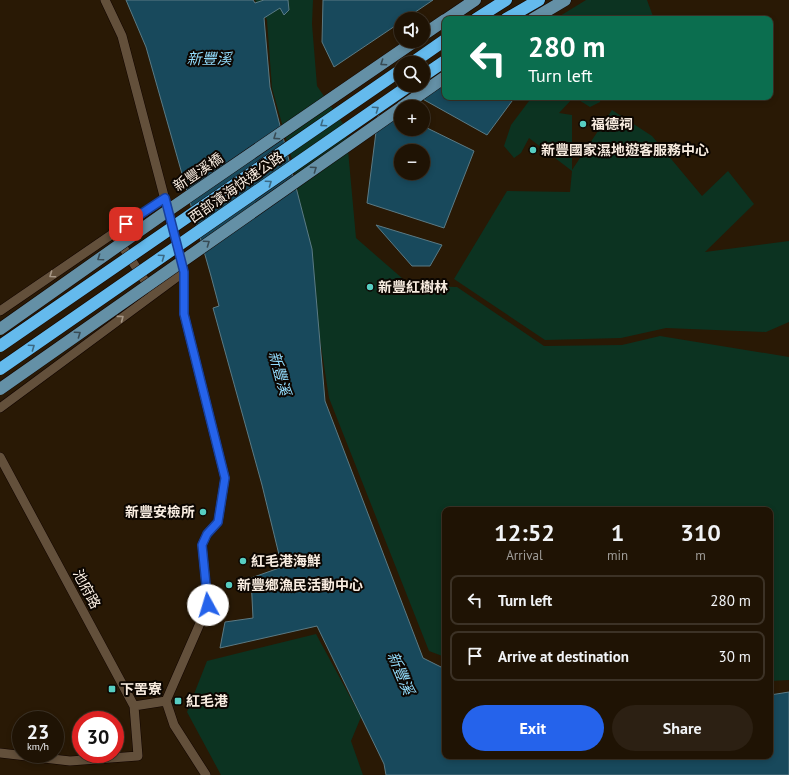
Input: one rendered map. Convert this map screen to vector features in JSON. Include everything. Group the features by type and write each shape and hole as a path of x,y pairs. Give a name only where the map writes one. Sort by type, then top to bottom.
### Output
{"highway":[{"path":"481,16 506,0"},
{"path":"511,16 539,0"},
{"path":"422,56 442,42"},
{"path":"430,71 442,63"},
{"name":"西部濱海快速公路","path":"0,346 394,75"},
{"name":"西部濱海快速公路","path":"0,369 400,92"}],"main road":[{"path":"452,16 475,0"},
{"path":"537,16 565,0"},
{"path":"430,31 442,23"},
{"name":"新豐溪橋","path":"0,329 166,212 405,48"},
{"path":"412,100 442,79"},
{"path":"0,389 394,113"}],"street":[{"path":"105,0 122,36 184,272 184,314 225,478 218,522 207,534 202,545 208,605 166,701 174,725 206,775"},
{"path":"0,311 113,232 165,198"},
{"path":"113,232 154,294"},
{"path":"0,408 184,272"},
{"name":"池府路","path":"0,457 134,706"},
{"path":"0,753 70,761 138,756 134,706 166,701"}],"green space":[{"path":"255,0 313,0 312,24 317,86 346,128 356,238 411,286 457,287 544,346 622,345 660,336 789,357 789,680 773,681 773,507 442,507 442,656 429,651 329,398 293,163 272,88 267,20"},
{"path":"586,0 647,0 653,16 560,16"},
{"path":"530,100 571,100 559,113 572,115 572,170 612,110 652,136 702,196 728,171 754,204 705,252 789,241 789,322 766,332 666,328 621,338 545,340 454,279 507,191 570,192 572,171 529,138 521,153 514,158 504,146 511,125"},
{"path":"579,100 600,100 600,102 590,107"},
{"path":"316,634 361,717 351,741 363,775 221,775 187,712 207,661"}],"water":[{"name":"新豐溪","path":"126,0 253,0 255,3 264,0 288,0 289,10 284,15 280,8 264,18 270,87 312,249 325,401 423,658 442,668 442,759 773,759 773,695 789,692 789,775 386,775 384,764 317,626 220,648 225,622 253,618 251,578 282,567 262,485 213,308 219,306 146,47"},
{"path":"323,0 433,0 415,12 394,12 394,27 334,67 322,42"},
{"path":"442,85 442,100 513,100 487,135 430,103 430,100 424,100 419,97"},
{"path":"394,114 394,136 430,136 430,129 474,151 444,228 367,203 378,116"},
{"path":"376,225 442,245 430,266 412,266"}],"place":[{"name":"福德祠","path":"583,124"},
{"name":"新豐國家濕地遊客服務中心","path":"533,150"},
{"name":"新豐紅樹林","path":"370,287"},
{"name":"新豐安檢所","path":"203,512"},
{"name":"紅毛港海鮮","path":"243,561"},
{"name":"新豐鄉漁民活動中心","path":"229,585"},
{"name":"下罟寮","path":"112,689"},
{"name":"紅毛港","path":"178,701"}],"route":[{"path":"126,224 165,198 184,272 184,314 225,478 218,522 207,534 202,545 208,605"}]}
